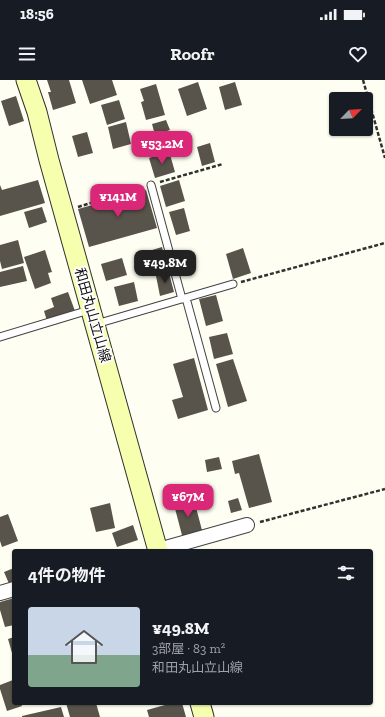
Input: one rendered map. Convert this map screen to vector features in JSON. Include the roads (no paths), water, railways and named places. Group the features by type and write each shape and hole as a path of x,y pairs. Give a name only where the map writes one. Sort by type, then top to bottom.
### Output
{"main road":[{"name":"和田丸山立山線","path":"26,80 37,112 156,549"},
{"path":"201,705 204,717"}],"street":[{"path":"164,549 247,526"},
{"path":"0,593 12,590"}],"lane":[{"path":"151,185 216,408"},
{"path":"0,337 184,298 233,284"}]}
